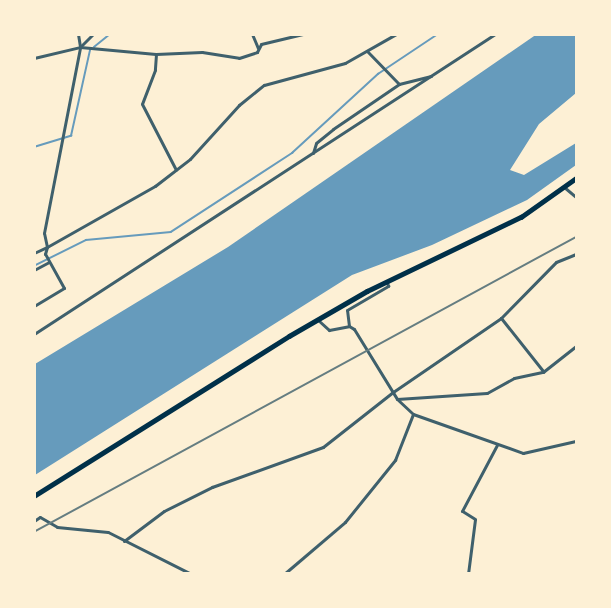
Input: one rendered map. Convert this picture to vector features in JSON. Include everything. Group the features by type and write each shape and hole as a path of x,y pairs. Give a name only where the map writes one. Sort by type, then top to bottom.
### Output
{"highway":[{"path":"34,496 318,320 387,282 521,217 576,178"}],"street":[{"path":"34,306 64,288 45,254 47,247 44,233 80,47 78,34"},
{"path":"80,47 93,34"},
{"path":"252,34 258,48"},
{"path":"34,58 80,47 156,54 202,52 226,59 257,52 258,48 303,34"},
{"path":"34,253 117,210 176,170 264,85 345,63 396,34"},
{"path":"34,334 495,34"},
{"path":"367,51 399,84"},
{"path":"156,54 155,70 142,104 176,170"},
{"path":"313,153 316,143 333,129 399,84 431,76"},
{"path":"564,187 576,197"},
{"path":"124,541 164,511 212,487 323,447 393,392 501,318 542,273 556,262 576,254"},
{"path":"34,270 49,262"},
{"path":"387,282 388,286 347,310 344,315 397,399 413,414 523,453 576,441"},
{"path":"501,318 543,372"},
{"path":"318,320 329,330 349,326"},
{"path":"397,399 488,393 514,378 543,372 576,346"},
{"path":"284,573 345,522 395,460 413,414"},
{"path":"468,573 475,519 462,511 497,445"},
{"path":"34,520 40,517 57,527 92,528 191,573"}],"water":[{"path":"537,34 576,35 576,93 539,124 510,170 524,175 576,143 576,165 527,200 432,245 352,275 35,475 35,364 228,247"}],"waterway":[{"path":"94,47 110,34"},
{"path":"34,266 86,240 171,232 292,153 378,74 438,34"},
{"path":"34,147 71,136 90,50"}],"railway":[{"path":"34,532 576,237"}]}
